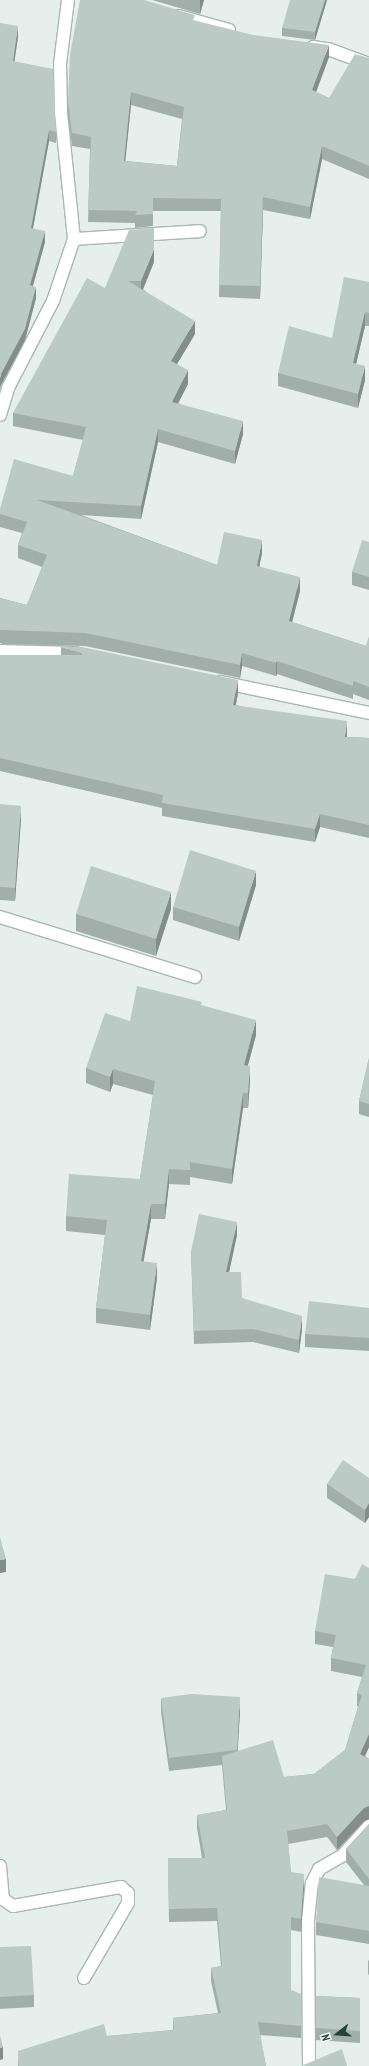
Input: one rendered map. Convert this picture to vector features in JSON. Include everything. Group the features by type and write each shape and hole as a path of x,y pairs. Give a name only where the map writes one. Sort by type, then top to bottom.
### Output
{"street":[{"path":"0,416 8,388 53,301 74,239 61,114 60,64 68,0"},
{"path":"168,13 243,34"},
{"path":"304,46 328,49 369,64"},
{"path":"74,239 200,231"},
{"path":"0,651 90,654"},
{"path":"206,679 369,713"},
{"path":"0,917 195,977"},
{"path":"309,2066 308,1920 312,1883 319,1869 343,1855 369,1826"},
{"path":"0,1866 3,1899 13,1906 121,1887 128,1892 128,1903 84,1978"}],"building":[{"path":"80,0 144,0 195,15 193,20 253,35 329,45 312,90 329,98 355,54 369,58 369,166 322,146 310,207 263,197 260,286 219,285 221,199 153,198 153,214 135,215 137,211 88,210 91,137 72,133 68,101 70,55","holes":["131,92 184,107 177,166 124,161"]},
{"path":"290,0 325,0 315,32 282,28"},
{"path":"0,23 18,26 13,61 53,69 56,132 49,130 31,228 45,231 30,285 36,287 25,329 0,378"},
{"path":"154,228 154,249 141,281 128,281 195,321 171,361 188,370 172,402 243,421 235,451 158,429 141,506 37,500 217,565 224,532 262,540 257,566 300,577 289,621 366,646 369,637 369,687 353,681 353,686 277,661 276,663 242,653 240,665 85,633 0,630 0,598 27,605 47,555 18,545 27,522 0,514 0,509 14,459 73,476 86,427 13,413 87,278 105,288 129,230"},
{"path":"344,277 369,282 369,313 365,312 353,363 365,366 358,394 278,373 289,326 332,338"},
{"path":"362,540 369,542 369,577 352,572"},
{"path":"61,647 82,647 238,680 233,705 347,721 345,737 369,738 369,825 320,814 315,829 162,803 163,795 0,758 0,655 82,655 82,653"},
{"path":"0,804 21,806 15,888 0,887"},
{"path":"190,850 256,871 239,927 173,907"},
{"path":"91,866 171,892 156,939 76,914"},
{"path":"137,986 202,1002 201,1005 256,1020 244,1065 250,1066 248,1093 243,1093 232,1169 190,1162 190,1170 169,1169 165,1204 151,1204 141,1261 157,1263 150,1315 96,1308 107,1220 66,1216 69,1174 140,1179 155,1081 113,1069 110,1077 86,1068 105,1013 130,1021"},
{"path":"369,1058 369,1104 359,1101"},
{"path":"199,1214 237,1222 226,1272 241,1272 242,1298 302,1316 299,1340 253,1329 194,1331 191,1251"},
{"path":"309,1301 369,1308 369,1338 305,1334"},
{"path":"343,1460 369,1478 369,1503 365,1510 327,1484"},
{"path":"0,1537 6,1559 0,1560"},
{"path":"362,1564 369,1568 369,1734 360,1754 369,1759 369,1806 364,1808 337,1837 327,1824 287,1831 291,1872 304,1874 301,1919 291,1917 291,1990 301,1994 301,2026 258,2022 266,2066 19,2066 18,2051 104,2024 107,2036 174,2030 173,2018 221,2013 211,1968 222,1966 217,1908 169,1909 168,1858 205,1858 197,1815 227,1810 222,1756 273,1740 284,1777 314,1774 345,1750 362,1695 357,1693 366,1665 331,1658 336,1635 315,1631 325,1574 355,1579"},
{"path":"191,1694 240,1697 237,1750 169,1758 161,1698"},
{"path":"369,1824 369,1879 346,1849"},
{"path":"319,1877 369,1886 369,1931 316,1922"},
{"path":"31,1946 34,1995 0,1997 0,1947"},
{"path":"316,1996 360,1998 360,2031 316,2028"},
{"path":"0,2035 3,2047 0,2048"},
{"path":"342,2049 347,2066 301,2066"}]}
